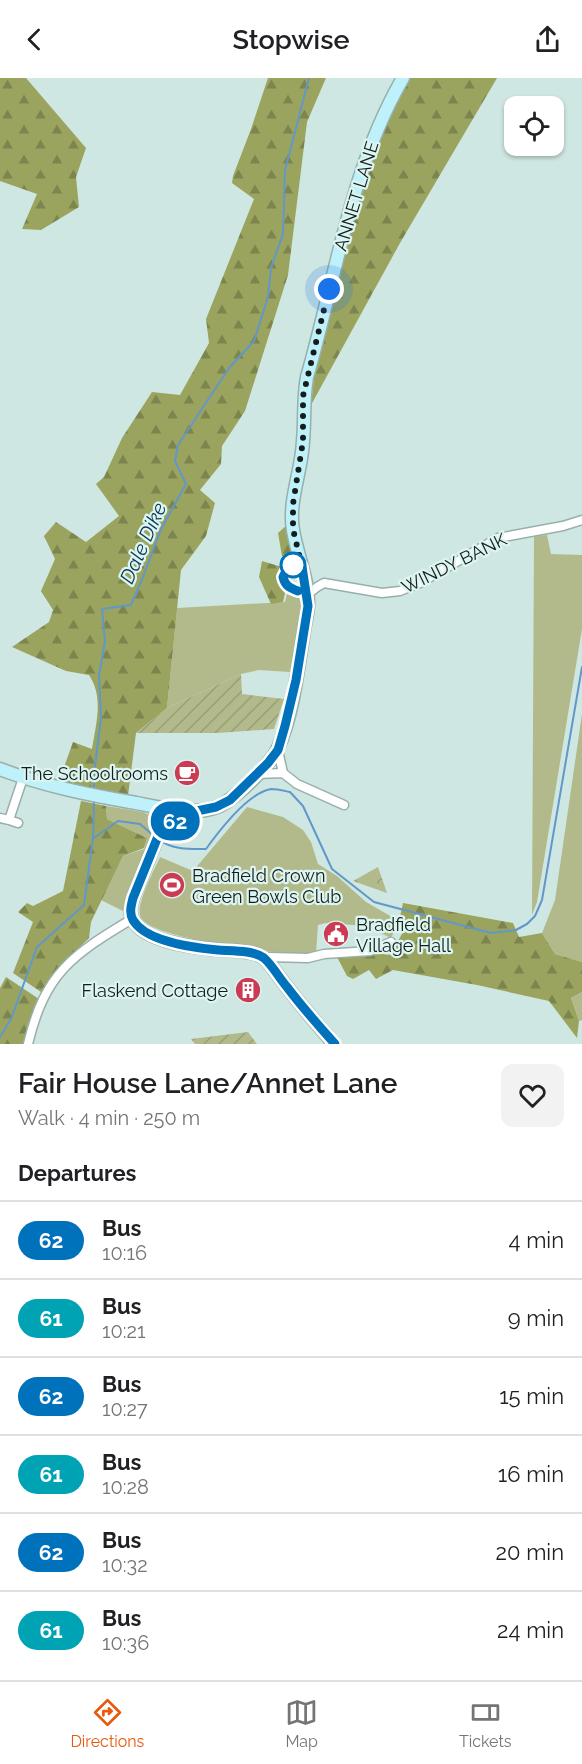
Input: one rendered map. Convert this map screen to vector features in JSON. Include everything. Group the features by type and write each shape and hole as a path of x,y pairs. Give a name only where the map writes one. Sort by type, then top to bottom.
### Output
{"street":[{"name":"ANNET LANE","path":"278,750 296,680 308,606 293,529 293,513 303,441 303,396 339,246 381,119 403,78"},
{"name":"WINDY BANK","path":"303,571 324,584 382,593 400,591 420,583 498,538 563,526 582,520"},
{"path":"307,596 324,584"},
{"path":"278,750 283,773 297,784 344,805"},
{"path":"161,830 192,812 216,807 230,800 278,750"},
{"path":"0,770 68,791 192,812"},
{"path":"257,774 283,773"},
{"path":"9,820 23,778"},
{"path":"154,807 161,830 130,909 132,919 145,933 193,947 245,952 263,958 308,957 370,951 391,942"},
{"path":"28,1044 38,1010 55,977 86,948 132,919"},
{"path":"263,958 334,1044"}],"green space":[{"path":"0,78 26,78 86,148 76,177 79,207 41,230 22,229 37,194 0,181"},
{"path":"268,78 326,78 307,122 288,275 245,411 222,446 221,464 200,490 215,503 206,536 181,570 167,708 136,733 128,796 58,784 73,742 92,749 98,701 94,683 89,675 66,671 12,647 49,622 53,610 41,591 55,559 44,536 56,522 86,542 119,516 96,484 104,477 122,438 152,392 180,395 209,343 206,319 254,199 232,183 233,176"},
{"path":"407,78 497,78 400,243 311,405 315,369 362,191 370,164"},
{"path":"288,524 294,556 282,556 278,533"},
{"path":"547,535 551,554 582,555 582,629 537,902 532,915 534,536"},
{"path":"262,561 282,567 279,585 285,593 283,602 271,604 259,577"},
{"path":"287,594 298,597 303,604 290,672 259,670 241,674 167,708 177,608 285,602"},
{"path":"241,674 242,694 284,699 274,729 217,733 136,733 167,708"},
{"path":"582,714 582,962 555,954 542,933 555,900"},
{"path":"81,801 106,806 107,819 147,838 144,848 123,856 91,922 89,938 55,971 41,992 13,973 33,922 18,912 27,903 33,906 63,891"},
{"path":"106,806 143,812 151,816 157,829 123,911 101,900 123,856 144,849 147,838 107,819"},
{"path":"247,807 283,817 303,830 311,842 318,864 337,876 366,902 399,921 391,938 366,926 326,923 318,925 316,953 307,956 192,939 151,926 141,918 140,905 160,857 193,871"},
{"path":"378,867 387,893 353,881"},
{"path":"403,903 513,923 519,937 542,933 555,954 582,962 582,992 571,998 579,1021 577,1038 549,1001 393,970 376,979 369,970 353,979 347,976 337,957 396,955 396,945 404,930 399,921"},
{"path":"6,977 39,999 28,1024 23,1044 0,1044 0,988"},
{"path":"582,992 582,1020 579,1021 571,998"},
{"path":"248,1032 257,1044 195,1044 191,1039"}],"waterway":[{"name":"Dale Dike","path":"94,791 101,717 99,676 105,641 102,609 131,605 161,529 186,484 175,461 178,445 229,368 254,341 268,297 271,268 283,234 285,170 309,78"},
{"path":"160,840 176,847 206,849 235,814 253,798 271,789 290,792 303,806 332,869 374,902 491,933 516,930 535,916 542,900 582,667"},
{"name":"Dale Dike","path":"0,1037 11,1019 37,947 84,905 93,838 94,800"},
{"path":"94,838 118,821 140,824 153,835"}],"bus line":[{"name":"62","path":"298,591 285,584 283,577 287,569 294,565 302,567 308,606 296,680 278,750 230,800 216,807 192,812 161,829 130,909 132,919 145,933 193,947 245,952 263,958 335,1044"}],"place":[{"name":"The Schoolrooms","path":"187,773"},
{"name":"Bradfield Crown Green Bowls Club","path":"172,885"},
{"name":"Bradfield Village Hall","path":"336,934"},
{"name":"Flaskend Cottage","path":"248,990"}],"route":[{"path":"293,565 302,567 293,529 293,504 303,441 303,396 329,289"}]}
